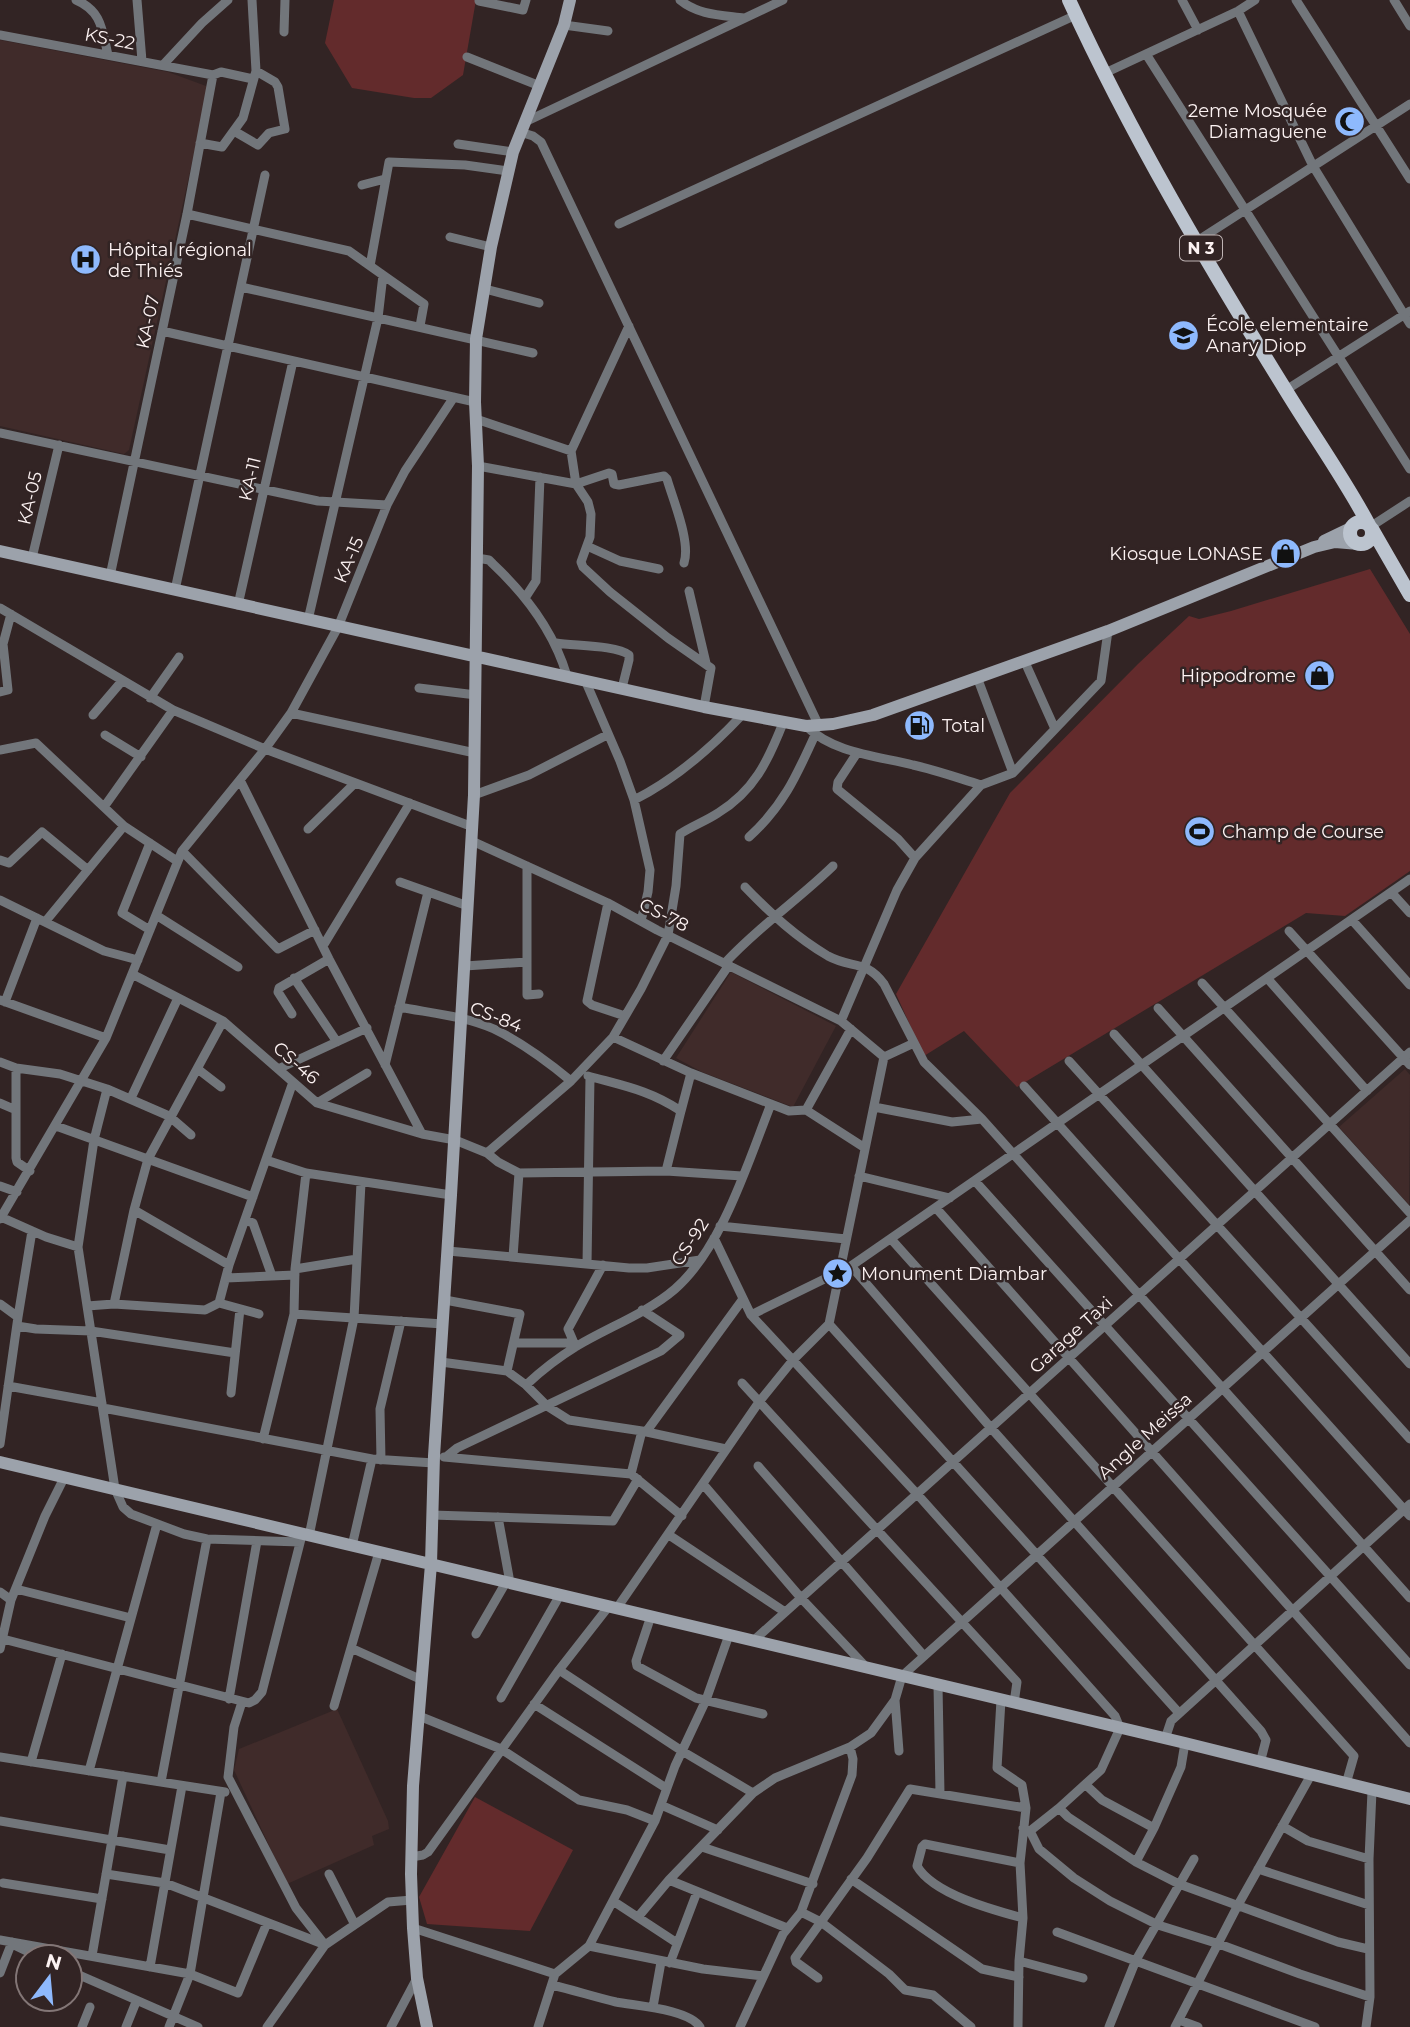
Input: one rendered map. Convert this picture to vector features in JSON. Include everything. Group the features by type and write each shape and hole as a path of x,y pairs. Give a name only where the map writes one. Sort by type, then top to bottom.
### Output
{"main road":[{"path":"427,2027 417,1978 413,1928 413,1786 438,1459 440,1362 474,795 478,466 476,339 491,247 513,152 564,25 570,0"},
{"name":"N 3","path":"1069,0 1143,147 1286,390 1348,486 1363,526 1410,595"},
{"path":"0,551 308,621 813,729 873,715 1108,631 1363,526"},
{"path":"1360,545 1350,536 1363,526"},
{"path":"1314,547 1335,542 1360,545 1372,537 1363,526"},
{"name":"N 3","path":"1360,545 1391,564"},
{"path":"0,1462 304,1537 352,1545 1410,1799"}],"street":[{"path":"76,0 89,5 100,20 108,55"},
{"path":"137,0 142,61"},
{"path":"163,65 202,23 228,0"},
{"path":"200,143 222,147 243,118 254,75 253,0"},
{"path":"284,32 285,0"},
{"path":"479,1 523,10 526,0"},
{"path":"680,0 691,9 745,19"},
{"path":"783,0 522,127 541,142 629,326 813,729 857,753 914,765 981,785"},
{"path":"1182,0 1198,30"},
{"path":"1105,73 1238,11 1255,0"},
{"path":"1296,0 1410,179"},
{"path":"1394,0 1410,26"},
{"path":"1238,11 1313,166 1407,313 1410,324"},
{"path":"619,224 1076,15"},
{"path":"564,25 608,31"},
{"name":"KS-22","path":"0,35 214,75 221,72 254,75"},
{"path":"1146,54 1410,469"},
{"path":"467,57 540,86"},
{"name":"KA-07","path":"110,576 136,462 214,75"},
{"path":"234,131 258,145 269,133 285,129 278,87 275,82 254,75"},
{"path":"1197,241 1410,104"},
{"path":"458,144 513,152"},
{"path":"370,266 388,162 465,165 508,171"},
{"path":"175,590 265,175"},
{"path":"362,185 385,178"},
{"path":"187,214 349,251 424,304 420,326"},
{"path":"450,237 491,247"},
{"path":"308,621 378,318 383,275"},
{"path":"241,287 533,353"},
{"path":"485,289 539,303"},
{"path":"1286,390 1407,313"},
{"path":"629,326 571,451 576,484 588,502 591,514 587,546 581,562 610,592 668,638 706,663"},
{"path":"162,331 475,402"},
{"name":"KA-11","path":"238,605 293,361"},
{"name":"KA-15","path":"1,1218 106,1038 182,851 291,713 338,627 387,505 405,471 454,397"},
{"path":"476,419 571,451"},
{"path":"0,433 318,501 387,505"},
{"name":"KA-05","path":"32,558 59,445"},
{"path":"478,466 576,484 609,473 612,474 614,484 619,485 664,476 684,538 684,563"},
{"path":"525,598 536,581 540,477"},
{"path":"1363,526 1410,501"},
{"path":"587,546 620,561 659,569"},
{"path":"477,558 489,560 525,598 556,643 567,676"},
{"path":"689,591 706,663 711,672 704,707"},
{"path":"0,608 173,710 265,749 472,827"},
{"path":"0,692 8,690 3,644 10,614"},
{"path":"841,1021 897,890 915,858 981,785 1013,773 1101,681 1108,631"},
{"path":"556,643 627,652 629,660 622,688"},
{"path":"150,698 179,657"},
{"path":"1024,660 1055,729"},
{"path":"977,677 1013,773"},
{"path":"585,680 634,800 650,870 641,921"},
{"path":"93,715 122,681"},
{"path":"419,688 476,695"},
{"path":"104,807 173,710"},
{"path":"291,713 475,753"},
{"path":"634,800 669,779 742,715"},
{"path":"488,1153 579,1074 612,1037 668,934 676,886 680,834 716,815 745,793 769,759 783,723"},
{"path":"749,837 777,809 788,792 813,729"},
{"path":"105,735 141,757"},
{"path":"474,795 528,775 607,735"},
{"path":"0,750 36,743 124,826 177,861"},
{"path":"857,753 838,782 837,789 898,839 915,858"},
{"path":"240,780 329,959 422,1134"},
{"path":"308,829 355,783"},
{"path":"323,946 410,803"},
{"path":"106,1038 3,1001 41,920 88,870 124,826"},
{"path":"0,860 9,863 42,832 88,870"},
{"name":"CS-78","path":"471,841 608,903 841,1021 884,1057"},
{"path":"150,843 122,913 150,930"},
{"path":"182,851 278,949 315,930"},
{"path":"527,866 527,995 539,994"},
{"path":"663,1060 742,945 794,903 833,866"},
{"path":"751,1315 839,1274 891,1240 1410,879"},
{"path":"400,882 468,906"},
{"path":"745,887 800,939 832,958 866,967 876,973 924,1062 1014,1154 1410,1598"},
{"path":"385,1065 428,892"},
{"path":"1391,892 1410,913"},
{"path":"0,900 104,951 138,960"},
{"path":"608,903 587,1001 625,1016"},
{"path":"156,915 238,967"},
{"path":"1352,920 1410,985"},
{"path":"1289,931 1408,1059"},
{"path":"292,1014 278,990 329,959"},
{"path":"465,966 527,962"},
{"name":"CS-46","path":"132,974 223,1021 317,1103 422,1134 455,1140 488,1153 498,1162 519,1173"},
{"path":"294,978 337,1042"},
{"path":"1267,978 1367,1091"},
{"path":"1202,982 1410,1213"},
{"path":"131,1098 178,998"},
{"name":"CS-84","path":"399,1007 492,1028 531,1049 571,1081"},
{"path":"1158,1009 1410,1290"},
{"path":"114,1304 148,1158 169,1116 199,1070 223,1021"},
{"path":"278,1069 366,1028"},
{"path":"801,1111 850,1029"},
{"path":"1114,1034 1410,1364"},
{"path":"612,1037 691,1073 771,1104 801,1111 865,1148"},
{"path":"411,1857 428,1852 559,1670 669,1535 760,1402 793,1360 829,1324 884,1057 914,1044"},
{"name":"Garage Taxi","path":"752,1641 1367,1091 1408,1059"},
{"path":"1069,1061 1410,1439"},
{"path":"0,1062 16,1068 83,1080 131,1098 169,1116 191,1135"},
{"path":"16,1068 16,1158 30,1171"},
{"path":"199,1070 221,1087"},
{"path":"317,1103 367,1073"},
{"path":"666,1171 691,1073"},
{"path":"579,1074 646,1091 681,1111"},
{"path":"587,1264 590,1077"},
{"path":"219,1303 229,1265 293,1082"},
{"path":"1024,1086 1408,1510 1364,1546 1179,1713 1171,1721 1165,1739"},
{"path":"107,1089 94,1140 78,1247 115,1489 122,1507 131,1514 157,1524 207,1539 257,1541 304,1537"},
{"path":"0,1103 16,1110"},
{"name":"CS-92","path":"526,1385 575,1345 642,1311 674,1290 701,1261 720,1226 771,1104"},
{"path":"874,1107 952,1122 982,1119"},
{"path":"56,1126 253,1197"},
{"path":"266,1160 306,1173 452,1195"},
{"path":"513,1257 519,1173 666,1171 742,1176"},
{"path":"263,1438 294,1314 295,1272 306,1173"},
{"path":"859,1176 950,1198"},
{"path":"975,1181 1410,1664"},
{"path":"3,1639 242,1702 255,1700 262,1692 327,1451 354,1318 361,1183"},
{"path":"0,1186 17,1192"},
{"path":"936,1208 1410,1743"},
{"path":"134,1210 229,1265"},
{"path":"1,1218 78,1247"},
{"path":"245,1220 253,1223 272,1276"},
{"name":"Angle Meissa","path":"902,1676 1410,1220"},
{"path":"720,1226 846,1239"},
{"path":"0,1444 32,1231"},
{"path":"714,1238 751,1315 918,1494 1115,1716 1120,1728 1101,1769 1059,1808 1027,1829"},
{"path":"891,1240 1354,1756 1346,1784"},
{"path":"448,1251 647,1268 701,1261"},
{"path":"226,1278 272,1276 357,1259"},
{"path":"514,1343 575,1345 568,1329 603,1265"},
{"path":"851,1266 991,1428 1261,1731 1266,1740 1260,1763"},
{"path":"432,1515 612,1521 635,1477 644,1432 743,1299"},
{"path":"445,1300 520,1314 507,1371"},
{"path":"87,1306 114,1304 205,1310 219,1303 259,1314"},
{"path":"0,1304 18,1321 46,1330 91,1331 235,1353"},
{"path":"230,1393 240,1309"},
{"path":"438,1459 661,1351 680,1335 642,1311"},
{"path":"294,1314 443,1324"},
{"path":"352,1545 376,1460 380,1409 401,1321"},
{"path":"829,1324 1179,1713"},
{"path":"440,1362 507,1371 547,1406 569,1420 726,1449"},
{"path":"742,1383 1017,1682 1007,1701 997,1768 1022,1785 1026,1808 1027,1829 1020,1863 1023,1918 1018,2027"},
{"path":"8,1386 376,1460 438,1459 635,1477 682,1516"},
{"path":"758,1466 924,1656"},
{"path":"0,1649 11,1601 45,1516 64,1478"},
{"path":"703,1484 801,1598 867,1668"},
{"path":"476,1634 508,1583 498,1517"},
{"path":"89,1771 157,1524"},
{"path":"669,1535 785,1612"},
{"path":"161,1782 207,1539"},
{"path":"229,1699 257,1541"},
{"path":"334,1706 379,1552"},
{"path":"16,1589 131,1618"},
{"path":"0,1592 11,1601"},
{"path":"501,1698 560,1595"},
{"path":"651,1616 636,1661 637,1666 688,1694 763,1714"},
{"path":"538,2027 555,1974 589,1946 655,1821 666,1788 706,1700 729,1635"},
{"path":"351,1648 422,1680"},
{"path":"31,1762 62,1654"},
{"path":"559,1670 682,1751 753,1793"},
{"path":"638,1917 669,1880 753,1793 775,1778 850,1747 871,1733 895,1700 902,1676"},
{"path":"938,1685 940,1794"},
{"path":"895,1700 899,1751"},
{"path":"242,1702 234,1727 228,1777 296,1908 325,1945"},
{"path":"534,1704 666,1788"},
{"path":"419,1716 501,1749 579,1800 627,1810 655,1821"},
{"path":"1136,1862 1181,1767 1185,1743"},
{"path":"740,2027 787,1928 801,1912 813,1884 852,1775 853,1759 850,1747"},
{"path":"0,1757 237,1794"},
{"path":"1198,2027 1177,2024 1238,1905 1311,1775"},
{"path":"92,1956 123,1776"},
{"path":"1086,1785 1102,1800 1154,1828"},
{"path":"150,1967 181,1786"},
{"path":"818,1978 796,1962 796,1958 867,1858 910,1789 1026,1808"},
{"path":"1366,2027 1370,1997 1368,1905 1372,1791"},
{"path":"169,2027 190,1974 221,1792"},
{"path":"661,1805 719,1830"},
{"path":"1059,1808 1068,1818 1136,1862 1179,1884 1338,1942 1368,1949"},
{"path":"0,1821 170,1850"},
{"path":"1282,1826 1308,1841 1369,1859"},
{"path":"1027,1829 1039,1849 1074,1878 1110,1901 1158,1925 1370,1997"},
{"path":"1020,1863 925,1844 917,1866 942,1887 965,1900 1023,1918"},
{"path":"702,1847 813,1884"},
{"path":"1109,2027 1136,1960 1194,1859"},
{"path":"1258,1869 1368,1905"},
{"path":"106,1874 164,1883 325,1945"},
{"path":"329,1874 354,1923"},
{"path":"851,1879 982,1969 1019,1977"},
{"path":"669,1880 787,1928"},
{"path":"4,1883 102,1899"},
{"path":"653,2007 666,1962 677,1943 697,1892"},
{"path":"267,2027 325,1945 388,1902 412,1900"},
{"path":"613,1901 677,1943"},
{"path":"801,1912 821,1922 889,1974 905,1990 933,1995 971,2027"},
{"path":"0,1940 190,1974 237,1993 267,1923"},
{"path":"413,1928 555,1974"},
{"path":"1057,1933 1315,2027"},
{"path":"0,1973 12,1943"},
{"path":"589,1946 666,1962 763,1976"},
{"path":"1019,1961 1083,1978"},
{"path":"84,1978 198,2027"},
{"path":"391,2027 417,1978"},
{"path":"552,1985 615,2001 653,2007 696,2021 700,2027"},
{"path":"126,2027 136,2002"},
{"path":"82,2027 90,2007"}],"shaded area":[{"path":"334,0 476,0 463,75 431,98 414,98 352,88 325,43"},
{"name":"Hôpital régional de Thiés","path":"0,40 168,72 206,86 207,94 129,450 124,454 0,426"},
{"name":"Champ de Course","path":"1370,569 1410,634 1410,871 1345,916 1306,913 1017,1087 964,1031 924,1056 896,994 1010,793 1189,616 1199,619 1231,611"},
{"path":"731,972 836,1026 793,1107 702,1072 676,1058"},
{"path":"1405,1069 1410,1075 1409,1205 1339,1127"},
{"path":"337,1709 388,1821 389,1829 372,1836 374,1845 287,1884 234,1770 239,1749"},
{"path":"475,1797 573,1850 530,1931 427,1924 419,1897"}],"place":[{"name":"2eme Mosquée Diamaguene","path":"1350,121"},
{"name":"Hôpital régional de Thiés","path":"85,260"},
{"name":"École elementaire Anary Diop","path":"1183,335"},
{"name":"Kiosque LONASE","path":"1286,554"},
{"name":"Hippodrome","path":"1319,676"},
{"name":"Total","path":"919,726"},
{"name":"Champ de Course","path":"1199,832"},
{"name":"Monument Diambar","path":"838,1274"}]}
